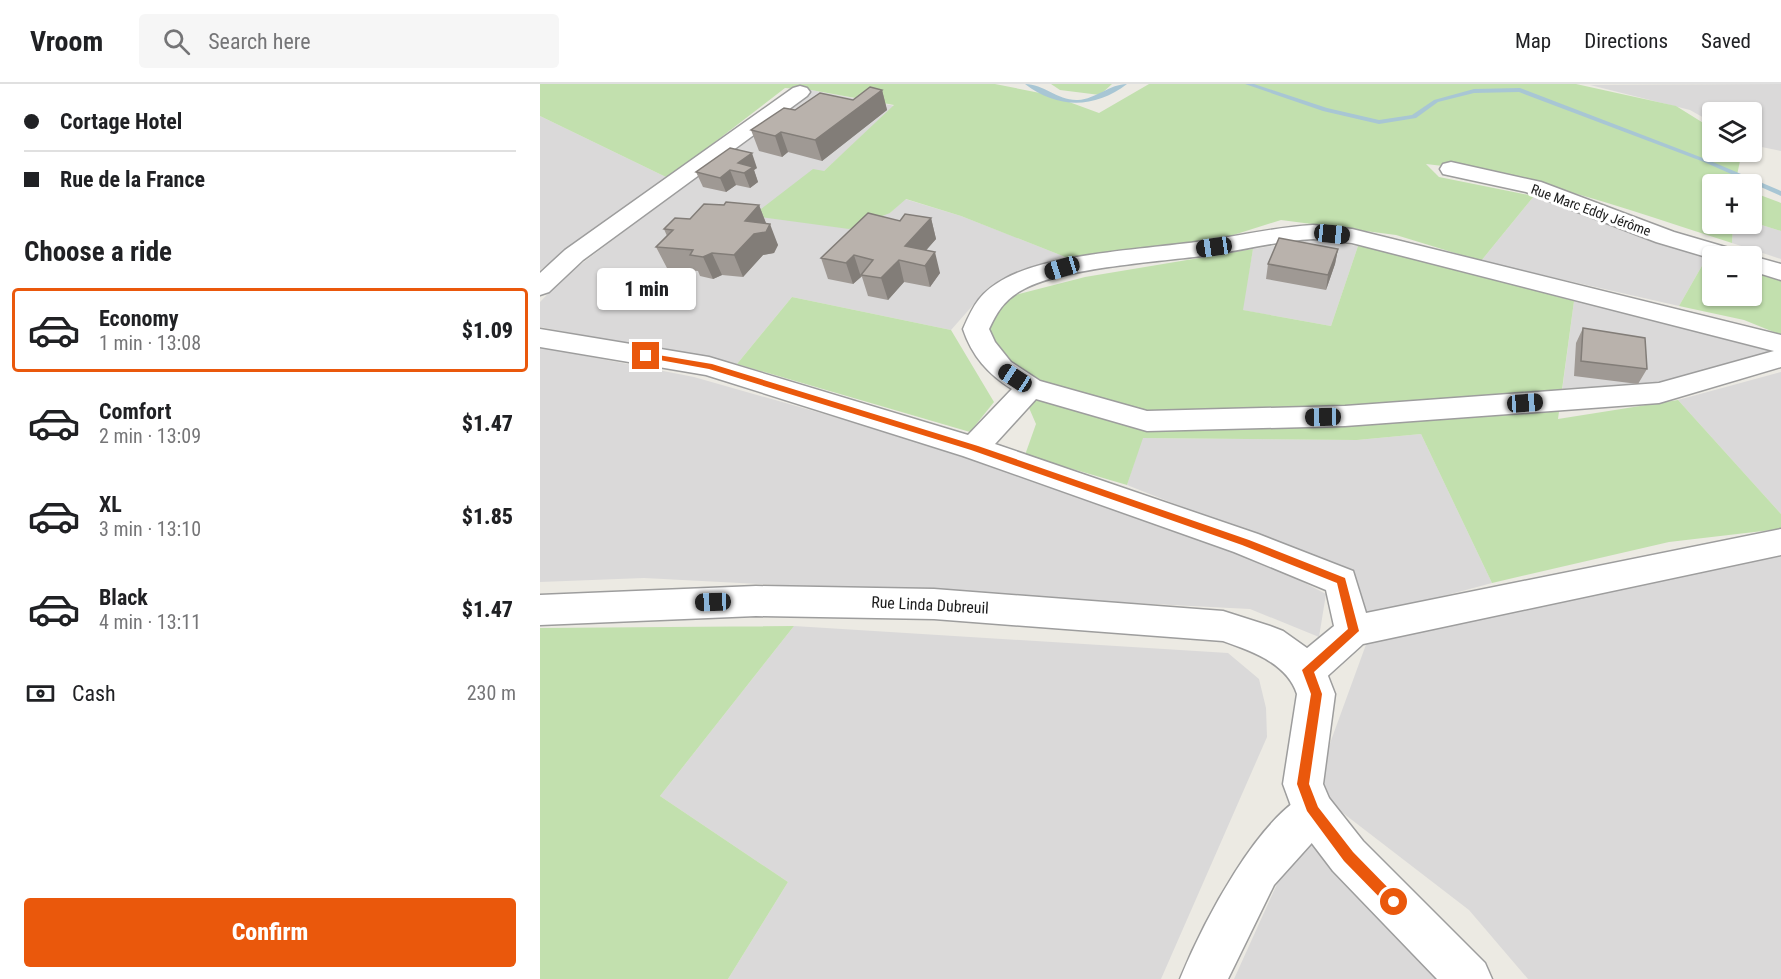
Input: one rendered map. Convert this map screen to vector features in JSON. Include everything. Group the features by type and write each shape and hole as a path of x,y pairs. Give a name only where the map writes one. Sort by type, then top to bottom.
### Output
{"street":[{"path":"540,287 574,255 800,92"},
{"name":"Rue Marc Eddy Jérôme","path":"1451,170 1533,187 1665,237 1702,248"},
{"path":"1781,344 1352,236 1313,232 1278,234 1214,247 1062,268 1016,283 988,302 975,329 982,345 1000,369 1030,388 1147,421 1345,416 1659,393 1781,358"},
{"path":"1762,266 1781,272"},
{"path":"540,338 709,366 974,448 1246,543 1341,581 1353,631"},
{"path":"974,448 1030,388"},
{"path":"1468,979 1348,856 1313,811 1303,784 1316,694 1308,670 1353,631 1781,542"},
{"name":"Rue Linda Dubreuil","path":"540,610 756,601 934,604 1136,619 1223,626 1270,642 1308,670"},
{"path":"1203,979 1259,870 1313,811"}],"shaded area":[{"path":"1781,84 1781,151 1762,147 1762,102 1702,102 1702,117 1690,110 1590,85"},
{"path":"811,90 895,106 824,171 890,213 905,199 961,216 1063,256 989,287 951,330 792,297 737,364 540,327 540,302 564,277"},
{"path":"540,116 668,178 540,270"},
{"path":"1534,196 1702,255 1702,266 1679,306 1481,261"},
{"path":"1762,225 1781,231 1781,259 1762,253 1762,246 1741,246 1732,243 1732,234 1762,234"},
{"path":"1312,240 1358,246 1331,326 1242,310 1253,249"},
{"path":"1574,301 1723,326 1781,354 1653,389 1562,391"},
{"path":"540,347 694,377 968,455 1244,551 1326,594 1319,637 1250,609 644,578 540,582"},
{"path":"1781,372 1781,514 1678,400"},
{"path":"1421,434 1492,583 1361,618 1354,575 1127,485 1142,438 1357,440"},
{"path":"1781,557 1781,979 1528,979 1469,910 1313,790 1368,639 1685,562"},
{"path":"794,626 1228,653 1259,679 1266,708 1267,737 1161,979 728,979 788,882 660,796"},
{"path":"1301,831 1447,979 1234,979"}],"green space":[{"path":"540,84 995,84 1050,95 1099,113 1149,84 1576,84 1676,106 1702,122 1702,162 1740,162 1737,174 1702,174 1702,233 1543,185 1466,169 1426,164 1439,177 1534,196 1481,261 1396,235 1281,220 1186,250 1073,260 961,216 906,199 890,213 849,229 752,216 813,169 824,171 894,105 811,90 785,88 668,178 540,116"},
{"path":"1051,84 1112,84 1100,95 1060,90"},
{"path":"1762,196 1781,203 1781,231 1762,225"},
{"path":"1704,234 1732,234 1732,243"},
{"path":"1358,246 1383,250 1574,301 1558,419 1678,400 1781,514 1781,529 1669,542 1492,583 1421,434 1357,440 1143,438 1127,485 1025,455 1036,424 1023,394 974,330 988,302 1085,277 1253,249 1243,310 1331,326"},
{"path":"1702,266 1702,306 1762,306 1762,273 1781,279 1781,335 1744,320 1679,306"},
{"path":"792,297 951,330 994,402 970,432 737,364"},
{"path":"794,626 660,796 788,882 728,979 540,979 540,628"}],"building":[{"path":"870,87 882,90 815,140 781,132 775,136 751,130 784,108 795,110 820,93 853,100"},
{"path":"730,148 752,153 738,163 753,167 744,173 730,170 720,178 696,172"},
{"path":"726,202 759,205 745,221 770,224 766,232 754,234 734,255 712,253 703,257 690,255 693,250 656,247 673,230 664,229 675,218 690,219 704,204 724,205"},
{"path":"868,213 900,221 905,214 931,218 905,246 935,252 925,266 899,260 881,278 861,275 873,260 854,255 846,263 821,258"},
{"path":"1279,238 1338,249 1328,275 1268,264"},
{"path":"1583,328 1645,338 1647,369 1581,361"}],"waterway":[{"path":"1028,84 1055,98 1076,102 1097,98 1124,84"},
{"path":"1248,84 1325,110 1379,122 1414,117 1436,101 1474,91 1520,90 1706,161 1781,194"}],"route":[{"path":"646,356 709,366 974,448 1246,543 1341,581 1353,631 1308,670 1316,694 1303,784 1313,811 1348,856 1394,902"}]}
